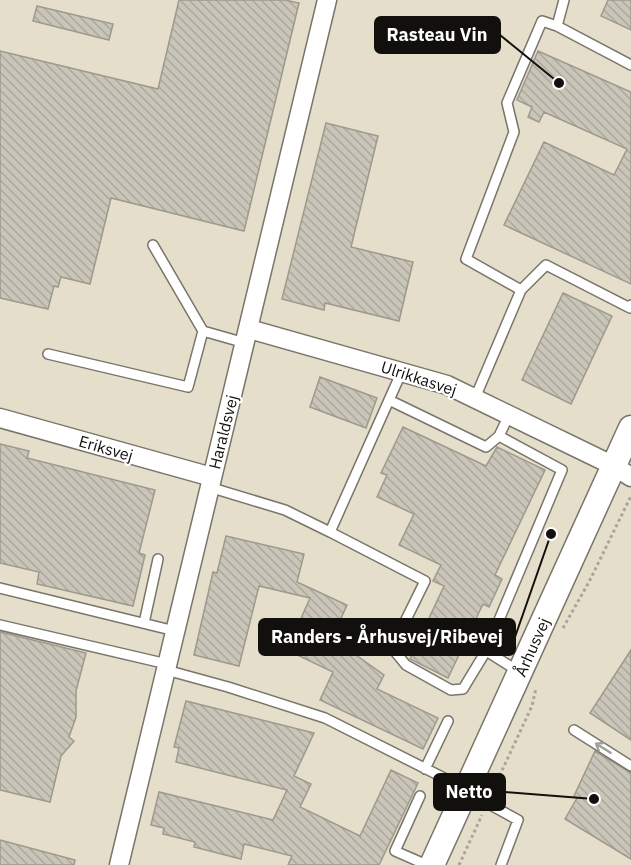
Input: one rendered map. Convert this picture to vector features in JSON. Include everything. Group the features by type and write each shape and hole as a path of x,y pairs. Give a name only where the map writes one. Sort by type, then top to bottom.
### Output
{"main road":[{"name":"Århusvej","path":"432,865 474,795 528,678 622,471 631,428"}],"street":[{"name":"Haraldsvej","path":"119,865 327,0"},
{"name":"Ulrikkasvej","path":"247,336 402,371 447,385 622,471"},
{"name":"Eriksvej","path":"0,418 211,482"}],"lane":[{"path":"557,26 564,0"},
{"path":"522,290 466,259 514,132 507,103 542,21 557,26 631,65"},
{"path":"48,354 188,387 203,331 153,245"},
{"path":"475,398 522,290 546,265 630,308 631,306"},
{"path":"203,331 247,336"},
{"path":"330,532 402,371"},
{"path":"389,400 486,447 499,436 509,415"},
{"path":"211,482 285,510 425,581 392,648 406,665 451,690 463,689 486,651 562,470 499,436"},
{"path":"144,623 158,559"},
{"path":"0,588 175,631"},
{"path":"0,625 166,667 325,718 518,820 501,865"},
{"path":"486,651 528,678"},
{"path":"425,769 448,721"},
{"path":"574,730 631,766"},
{"path":"420,796 395,851 427,865"}],"path":[{"path":"561,633 631,496"},
{"path":"459,865 474,795 532,706 528,678"}],"shaded area":[{"path":"0,0 631,0 631,865 0,865"}],"building":[{"path":"179,0 285,0 299,3 244,231 111,198 90,284 61,277 58,287 54,286 48,309 0,298 0,51 158,89"},
{"path":"608,0 631,0 631,30 601,16"},
{"path":"37,6 113,24 109,40 33,21"},
{"path":"538,51 631,92 631,284 504,225 544,142 614,175 627,149 544,112 539,122 528,117 532,107 517,100"},
{"path":"326,123 378,136 351,247 413,262 399,321 325,303 324,310 282,299"},
{"path":"563,293 612,316 571,404 522,380"},
{"path":"320,377 377,398 366,428 310,407"},
{"path":"403,427 486,466 497,447 545,470 495,575 502,579 489,607 483,604 448,678 410,659 444,586 433,581 441,565 399,545 414,514 377,497 387,475 381,473"},
{"path":"0,444 29,451 27,458 155,490 139,553 145,555 133,606 37,584 39,572 0,563"},
{"path":"226,536 304,554 297,582 347,605 332,638 384,675 377,689 438,718 423,749 320,700 333,672 295,654 300,642 292,639 310,598 259,586 239,666 194,655 213,572 217,573"},
{"path":"0,632 86,653 76,691 76,717 69,737 74,741 61,756 50,802 0,790"},
{"path":"631,650 631,740 590,713"},
{"path":"186,701 314,733 294,776 311,784 300,807 360,836 391,770 418,783 379,865 288,865 292,856 244,844 241,859 194,847 195,842 163,834 164,828 151,825 159,792 273,820 287,790 176,762 179,748 174,747"},
{"path":"595,751 631,773 631,859 565,819 577,798 574,796"},
{"path":"0,840 75,860 74,865 0,865"}],"place":[{"name":"Rasteau Vin","path":"559,83"},
{"name":"Randers - Århusvej/Ribevej","path":"551,534"},
{"name":"Netto","path":"594,799"}]}
